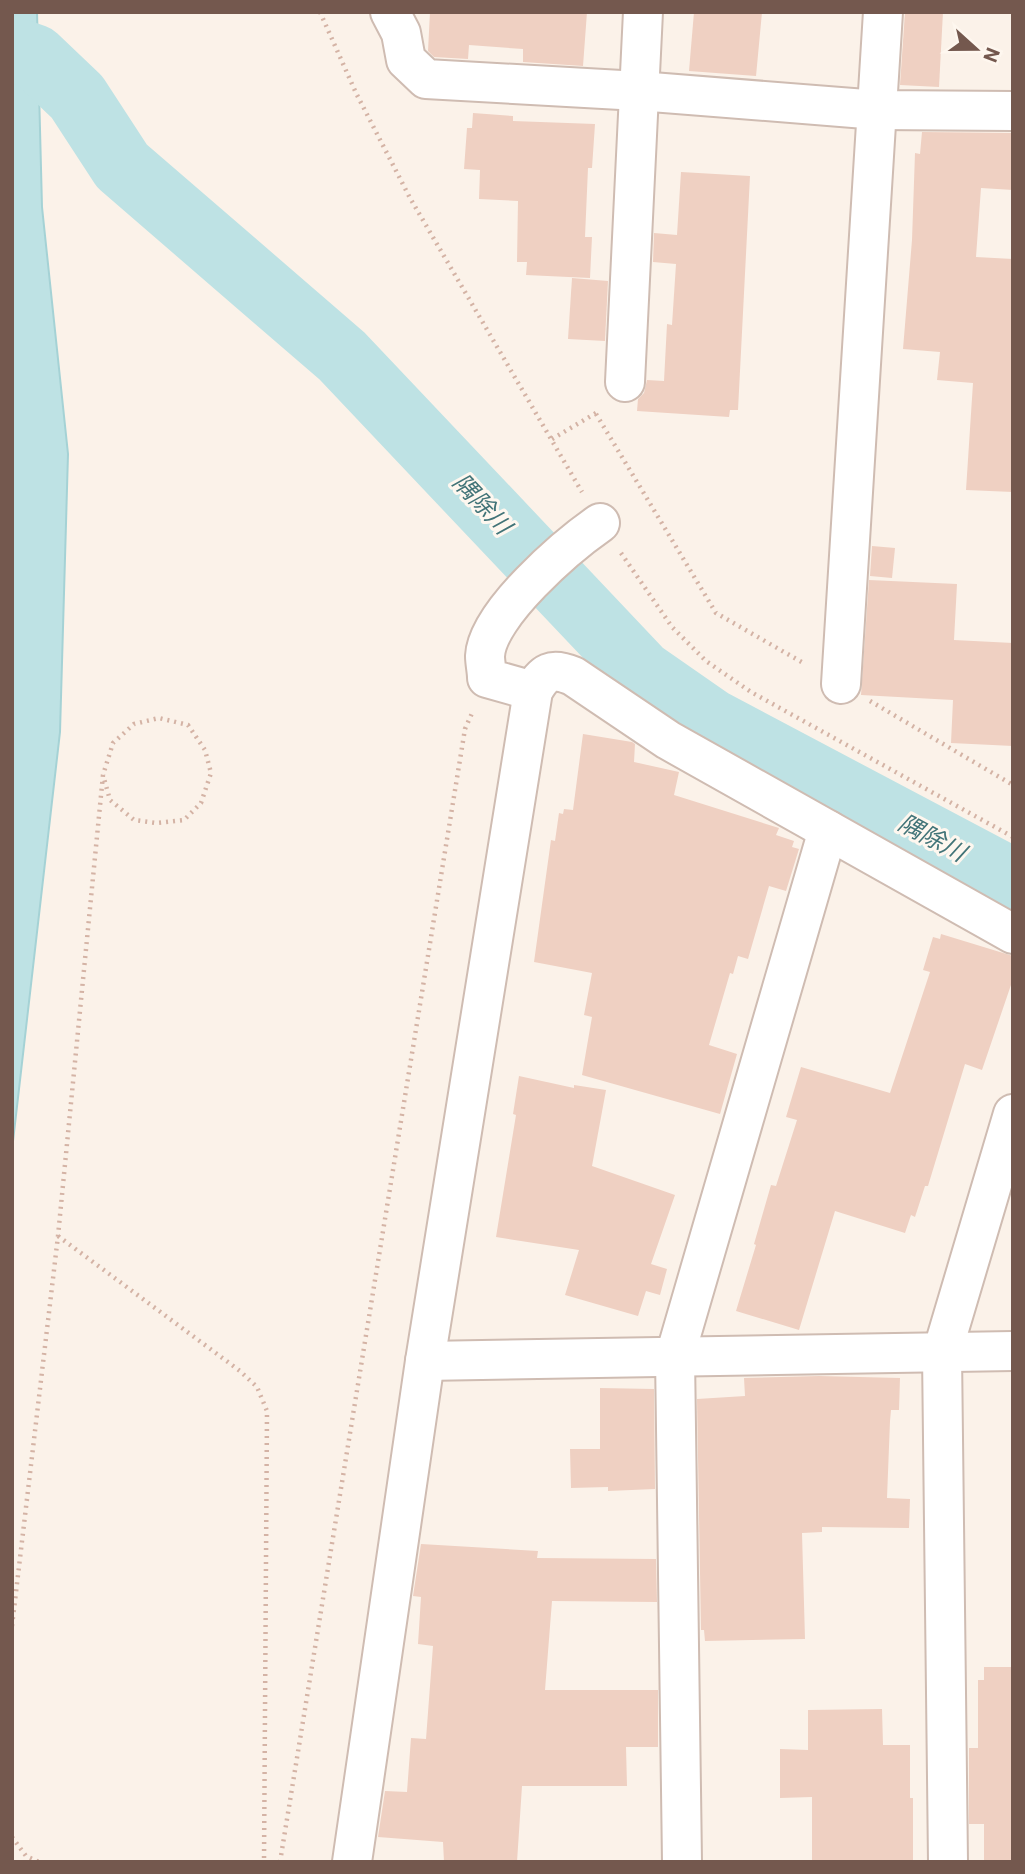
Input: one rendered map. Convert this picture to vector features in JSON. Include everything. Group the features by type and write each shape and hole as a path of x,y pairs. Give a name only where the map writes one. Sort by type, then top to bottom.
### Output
{"street":[{"path":"625,382 643,12"},
{"path":"841,684 883,12"},
{"path":"400,19 406,60 426,79 639,91 878,110 1013,111"},
{"path":"533,691 487,678 485,654 502,614 592,528"},
{"path":"352,1862 425,1361 533,691 540,679 549,672 561,671 572,676 668,740 1013,934"},
{"path":"682,1862 675,1356 828,830"},
{"path":"948,1862 942,1353 1013,1114"},
{"path":"425,1361 1013,1351"}],"path":[{"path":"320,12 356,93 410,198 552,439 592,528 672,627 706,661 751,692 1013,837"},
{"path":"552,439 596,414 716,614 1013,785"},
{"path":"280,1862 465,729 487,678"},
{"path":"12,1626 58,1237 103,775 113,743 134,724 159,718 188,725 205,750 211,772 201,803 184,820 156,823 134,820 110,800 103,775"},
{"path":"58,1237 240,1371 257,1387 267,1411 264,1862"},
{"path":"12,1837 26,1856 39,1862"}],"water":[{"path":"12,12 37,12 42,207 68,454 60,732 12,1150"}],"building":[{"path":"430,12 587,12 583,66 523,62 523,49 469,45 468,59 434,57 428,51"},
{"path":"694,12 762,12 756,76 689,71"},
{"path":"905,12 943,12 939,87 900,85"},
{"path":"473,113 513,116 513,121 595,124 592,168 588,168 585,237 592,237 590,278 526,275 527,262 517,262 518,201 479,199 480,170 464,169 467,128 472,128"},
{"path":"922,132 1013,133 1013,190 981,188 976,257 1013,259 1013,492 966,490 973,383 937,380 940,352 903,349 912,240 915,153 920,154"},
{"path":"681,172 750,176 738,410 730,410 729,417 637,411 638,399 644,393 647,380 664,381 667,324 672,325 676,264 653,262 654,233 677,235"},
{"path":"572,278 608,281 605,341 568,339"},
{"path":"872,546 895,548 892,578 870,576"},
{"path":"869,580 957,584 954,640 1013,643 1013,746 951,743 953,700 861,695"},
{"path":"583,734 632,742 635,744 634,762 679,772 674,795 779,828 776,835 794,841 792,847 799,849 786,891 769,886 748,959 738,956 733,974 730,973 709,1045 737,1054 720,1114 582,1075 592,1017 584,1015 592,973 534,962 551,840 555,841 559,813 563,814 564,809 573,810"},
{"path":"941,934 1013,956 1013,979 982,1070 965,1064 928,1186 925,1186 915,1217 911,1215 905,1233 835,1211 799,1330 736,1311 771,1185 776,1186 797,1120 786,1117 801,1067 890,1093 930,972 923,970 933,937 940,939"},
{"path":"519,1076 574,1088 574,1085 606,1090 592,1166 675,1195 651,1264 667,1269 660,1295 646,1291 638,1316 565,1295 579,1250 496,1237 516,1115 513,1114"},
{"path":"744,1378 900,1378 899,1410 891,1410 887,1498 910,1499 909,1528 822,1527 822,1532 802,1533 805,1639 705,1641 704,1630 701,1630 697,1399 745,1396"},
{"path":"600,1388 654,1389 655,1489 608,1491 608,1487 571,1488 570,1449 600,1449"},
{"path":"421,1544 538,1551 537,1558 656,1559 657,1602 552,1601 545,1690 658,1690 658,1747 626,1747 627,1786 522,1786 517,1862 444,1862 443,1842 378,1837 385,1791 407,1792 411,1738 426,1739 433,1646 418,1644 421,1597 413,1596"},
{"path":"984,1667 1013,1667 1013,1862 984,1862 984,1824 969,1824 969,1748 978,1748 978,1680 984,1680"},
{"path":"882,1709 883,1745 910,1745 913,1862 812,1862 812,1797 780,1798 780,1749 808,1750 808,1710"}],"waterway":[{"name":"隅除川","path":"12,49 35,57 77,97 122,166 342,356 642,673 711,721 1013,881"}]}
